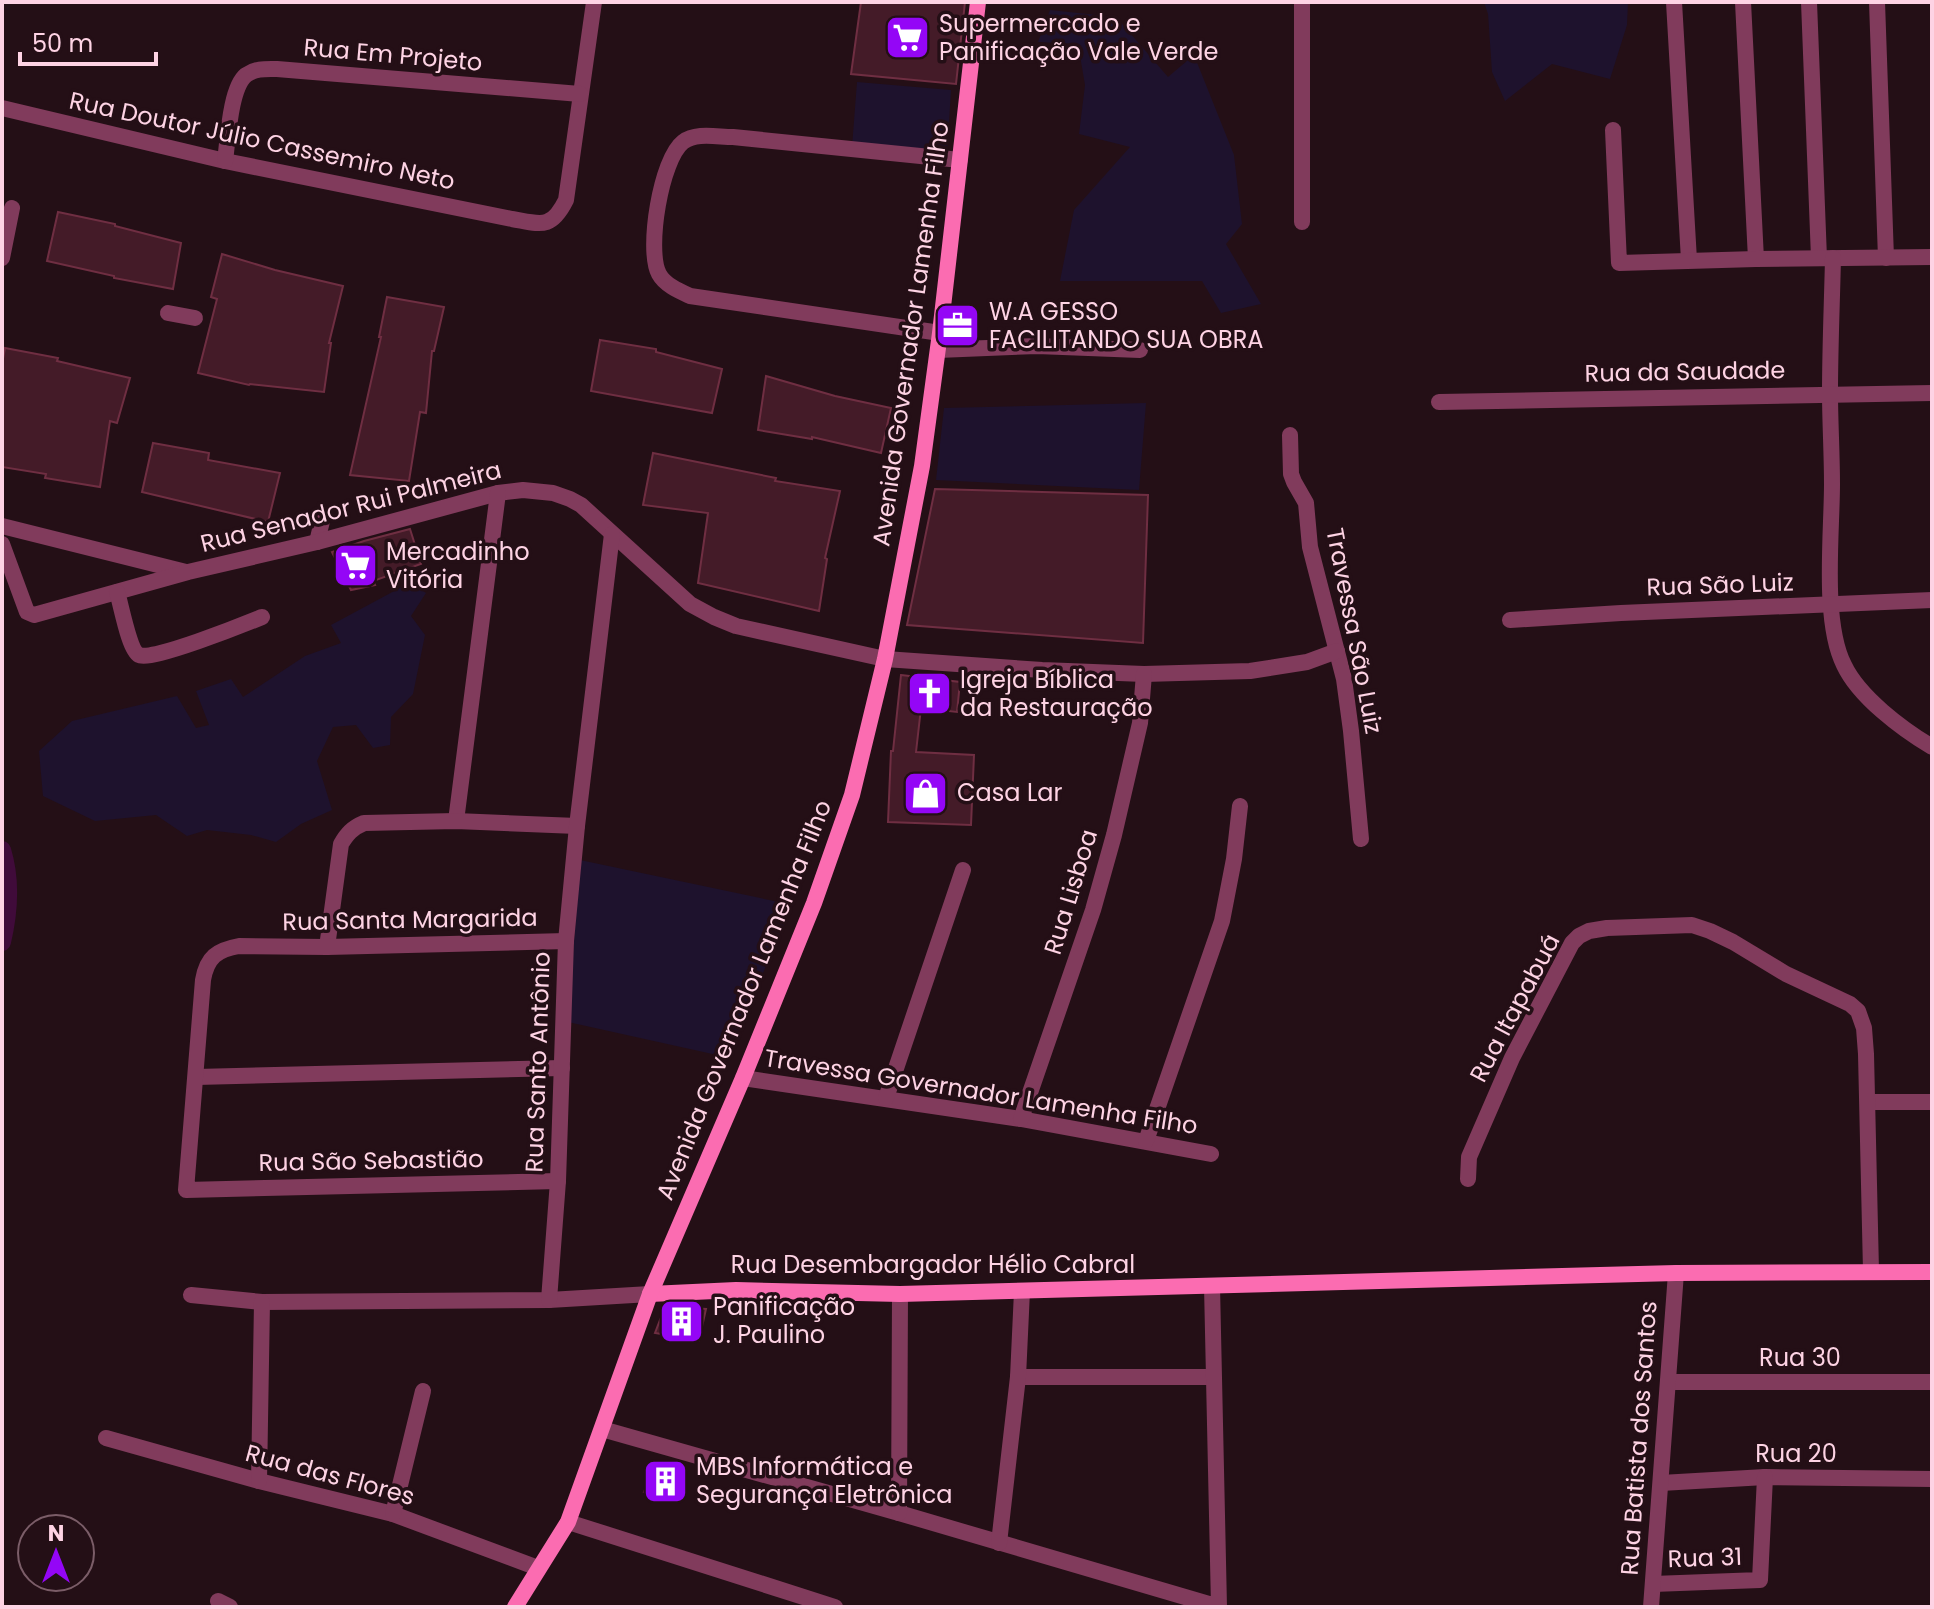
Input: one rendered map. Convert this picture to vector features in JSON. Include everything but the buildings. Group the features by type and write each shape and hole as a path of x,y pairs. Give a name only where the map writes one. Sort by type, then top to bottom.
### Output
{"street":[{"path":"580,94 594,2"},
{"name":"Avenida Governador Lamenha Filho","path":"515,1607 568,1522 650,1294 814,903 852,795 885,659 922,466 978,2"},
{"path":"1302,2 1302,222"},
{"path":"1674,2 1689,260"},
{"path":"1743,2 1756,259"},
{"path":"1809,2 1826,258 1830,393 1830,604 1842,663 1854,682 1886,713 1928,742"},
{"path":"1877,2 1886,258"},
{"name":"Rua Em Projeto","path":"225,161 236,92 244,76 257,69 580,94"},
{"name":"Rua Doutor Júlio Cassemiro Neto","path":"2,108 225,161 539,223 550,222 558,216 566,200 580,94"},
{"path":"1613,130 1619,263 1932,257"},
{"path":"960,160 698,136 684,142 674,154 665,174 654,257 659,274 674,288 690,296 939,342 1140,350"},
{"path":"2,258 12,208"},
{"path":"168,313 195,318"},
{"name":"Rua da Saudade","path":"1439,402 1932,393"},
{"name":"Travessa São Luiz","path":"1290,435 1291,474 1306,503 1310,547 1344,679 1361,839"},
{"path":"581,505 585,488"},
{"name":"Rua Senador Rui Palmeira","path":"2,544 27,612 34,615 188,572 317,542 498,493 523,490 553,493 581,505 673,590 714,617 736,626 885,659 1144,674 1250,671 1307,662 1337,651"},
{"path":"456,821 498,493"},
{"path":"317,542 323,517"},
{"name":"Rua Senador Rui Palmeira","path":"2,526 188,572"},
{"name":"Rua Santo Antônio","path":"549,1300 558,1181 566,941 612,534"},
{"path":"117,592 133,650 147,657 262,617"},
{"name":"Rua São Luiz","path":"1510,620 1932,600"},
{"name":"Rua Lisboa","path":"1021,1119 1093,910 1114,835 1140,723 1144,674"},
{"path":"1146,1141 1222,921 1240,806"},
{"path":"327,947 341,844 354,827 364,823 456,821 577,826"},
{"path":"886,1098 963,870"},
{"name":"Rua Itapabuá","path":"1468,1179 1469,1157 1512,1058 1572,943 1589,931 1607,928 1692,925 1710,931 1858,1011 1864,1028 1868,1102 1871,1271"},
{"name":"Rua Santa Margarida","path":"186,1190 205,968 210,959 228,948 255,946 566,941"},
{"path":"196,1077 562,1068"},
{"name":"Travessa Governador Lamenha Filho","path":"743,1078 1021,1119 1211,1154"},
{"path":"1868,1102 1932,1102"},
{"name":"Rua São Sebastião","path":"186,1190 558,1181"},
{"name":"Rua Desembargador Hélio Cabral","path":"191,1295 262,1302 549,1300 736,1290 900,1294 1676,1273 1932,1272"},
{"name":"Rua Batista dos Santos","path":"1651,1607 1676,1273"},
{"path":"602,1429 1219,1607 1212,1286"},
{"path":"999,1543 1018,1377 1022,1291"},
{"path":"899,1513 900,1294"},
{"path":"259,1481 262,1302"},
{"path":"1018,1377 1213,1377"},
{"name":"Rua 30","path":"1668,1382 1932,1382"},
{"path":"393,1514 423,1391"},
{"name":"Rua das Flores","path":"106,1438 259,1481 393,1514 538,1568"},
{"name":"Rua 20","path":"1661,1483 1765,1477 1932,1479"},
{"name":"Rua 31","path":"1653,1584 1760,1580 1765,1477"},
{"path":"568,1522 835,1607"}],"shaded area":[{"path":"1484,2 1628,2 1627,25 1610,79 1552,64 1505,101 1492,72 1488,14"},
{"path":"1050,10 1116,17 1168,77 1194,55 1234,155 1242,224 1226,244 1261,304 1221,313 1202,281 1060,281 1074,210 1130,147 1079,134 1085,85 1078,44 1038,42"},
{"path":"857,82 951,90 947,153 852,147"},
{"path":"1146,403 1139,490 936,480 944,408"},
{"path":"411,582 426,593 411,616 425,635 413,694 391,717 390,745 373,748 356,725 333,727 317,761 332,810 301,824 276,842 251,835 207,830 187,836 156,815 95,821 43,796 39,751 72,721 177,696 196,728 209,725 196,691 231,679 243,697 305,656 341,643 331,625"},
{"path":"580,860 793,905 726,1057 568,1022"}],"waterway":[{"path":"2,850 8,896 2,942"}],"place":[{"name":"Supermercado e Panificação Vale Verde","path":"908,38"},
{"name":"W.A GESSO FACILITANDO SUA OBRA","path":"958,326"},
{"name":"Mercadinho Vitória","path":"355,566"},
{"name":"Igreja Bíblica da Restauração","path":"929,694"},
{"name":"Casa Lar","path":"926,793"},
{"name":"Panificação J. Paulino","path":"682,1321"},
{"name":"MBS Informática e Segurança Eletrônica","path":"665,1481"}]}
